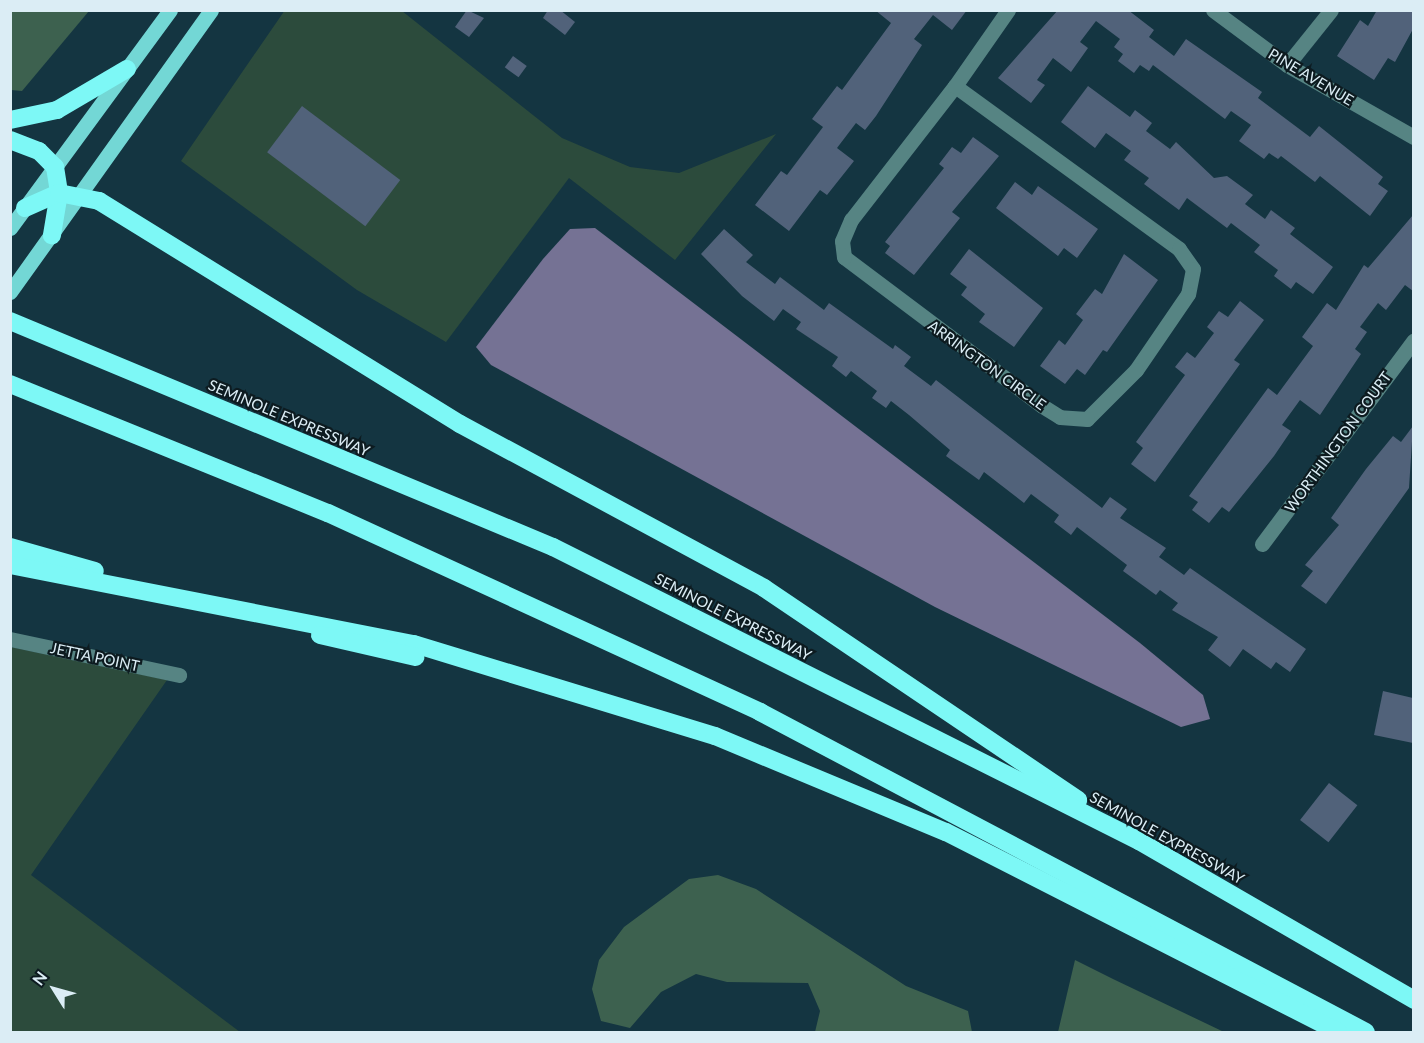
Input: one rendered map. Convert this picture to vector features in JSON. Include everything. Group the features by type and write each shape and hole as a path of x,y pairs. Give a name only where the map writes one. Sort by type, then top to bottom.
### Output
{"highway":[{"path":"10,120 57,110 127,69"},
{"path":"10,140 39,151 55,167 59,193 52,235"},
{"path":"25,208 59,193 83,194 460,424 764,588 1139,841"},
{"name":"SEMINOLE EXPRESSWAY","path":"10,321 553,547 1139,841 1413,1000"},
{"path":"10,384 328,513 760,712 1366,1032"},
{"path":"10,547 156,591"},
{"path":"10,565 156,591 248,612 342,640 442,663 474,664 649,714 866,796 1128,922 1338,1032"}],"main road":[{"path":"10,228 170,10"},
{"path":"10,292 83,194 211,10"}],"street":[{"name":"ARRINGTON CIRCLE","path":"955,86 1179,249 1193,269 1188,294 1136,370 1088,419 1060,417 1041,405 844,257 842,242 851,220 955,86 1008,10"},
{"name":"PINE AVENUE","path":"1214,10 1287,65 1413,137"},
{"path":"1287,65 1331,10"},
{"name":"WORTHINGTON COURT","path":"1262,544 1413,340"},
{"name":"JETTA POINT","path":"10,639 179,675"}],"green space":[{"path":"285,10 402,11 562,138 630,167 679,173 776,134 675,260 569,178 446,342 357,290 181,161"},
{"path":"10,11 89,11 22,91 11,90"},
{"path":"11,647 167,680 31,875 240,1032 11,1032"},
{"path":"718,875 756,889 906,986 968,1011 972,1032 815,1032 820,1011 808,983 727,982 696,974 661,992 630,1028 601,1021 592,989 599,960 624,927 689,879"},
{"path":"1075,960 1113,979 1224,1032 1058,1032"}],"shaded area":[{"path":"595,228 1140,643 1203,695 1210,719 1181,727 935,607 491,365 476,347 543,259 570,229"}],"building":[{"path":"467,10 484,18 469,37 455,27"},
{"path":"548,10 560,10 575,22 565,35 543,18"},
{"path":"875,10 967,10 952,30 933,15 914,39 922,45 876,116 865,130 856,123 837,148 854,161 827,195 820,190 789,231 755,205 781,171 787,175 823,127 812,119 837,86 842,90 891,23"},
{"path":"1058,10 1128,10 1154,30 1149,37 1174,56 1186,39 1262,92 1258,98 1310,137 1319,126 1383,177 1378,184 1388,191 1370,216 1320,176 1315,182 1281,156 1278,159 1269,153 1264,159 1239,141 1251,125 1231,111 1225,119 1153,65 1149,71 1140,65 1134,73 1118,61 1123,54 1114,47 1120,39 1096,21 1080,42 1088,48 1071,72 1053,58 1037,80 1045,85 1031,103 998,78"},
{"path":"1377,10 1413,10 1413,29 1395,62 1388,58 1374,80 1337,56 1360,20 1368,26"},
{"path":"513,56 527,66 519,77 505,67"},
{"path":"1088,86 1130,117 1135,110 1152,123 1146,131 1170,149 1176,142 1214,178 1227,176 1253,195 1245,204 1265,219 1271,210 1295,228 1290,234 1333,267 1313,294 1296,282 1291,289 1274,276 1278,270 1254,252 1260,245 1231,223 1227,228 1187,198 1179,210 1144,184 1149,178 1124,160 1131,151 1106,133 1095,148 1061,122"},
{"path":"302,106 400,180 365,226 267,152"},
{"path":"973,137 999,156 952,212 960,218 914,275 885,253 890,246 885,242 944,168 939,164 952,147 961,153"},
{"path":"1015,182 1032,195 1038,186 1098,229 1077,258 1064,248 1058,256 996,208"},
{"path":"1413,215 1413,291 1405,285 1386,310 1378,303 1360,327 1367,332 1355,349 1361,354 1320,415 1300,400 1282,425 1291,431 1274,456 1229,512 1222,507 1209,523 1192,510 1198,502 1189,496 1268,388 1277,395 1313,346 1302,337 1327,303 1336,310 1364,265 1368,268"},
{"path":"724,229 753,255 746,262 775,284 780,277 824,310 829,303 893,349 895,345 911,357 904,366 931,386 936,380 1102,508 1110,497 1127,509 1120,518 1166,548 1159,557 1184,575 1190,568 1306,649 1290,672 1276,662 1271,669 1243,649 1230,667 1208,650 1218,637 1172,610 1178,603 1160,590 1156,595 1123,571 1127,565 1077,527 1071,535 1054,522 1059,515 1031,494 1024,503 984,472 979,480 946,456 950,450 909,415 891,401 886,408 872,398 877,391 851,371 846,377 832,366 838,357 796,329 801,322 783,309 774,321 742,296 701,254"},
{"path":"969,249 1043,308 1014,347 979,322 985,314 961,295 967,287 950,274"},
{"path":"1124,254 1158,280 1107,352 1103,350 1085,375 1077,369 1065,384 1040,366 1059,340 1065,345 1083,320 1076,314 1095,289 1102,294"},
{"path":"1240,301 1264,320 1234,360 1240,364 1155,482 1131,464 1143,448 1136,442 1185,375 1175,367 1187,352 1195,358 1214,333 1207,327 1219,311 1228,317"},
{"path":"1413,426 1409,488 1326,604 1301,586 1313,571 1305,565 1339,525 1331,518 1366,469 1393,436 1401,442"},
{"path":"1383,691 1413,698 1413,743 1374,735"},
{"path":"1329,783 1357,805 1328,842 1300,820"}]}
